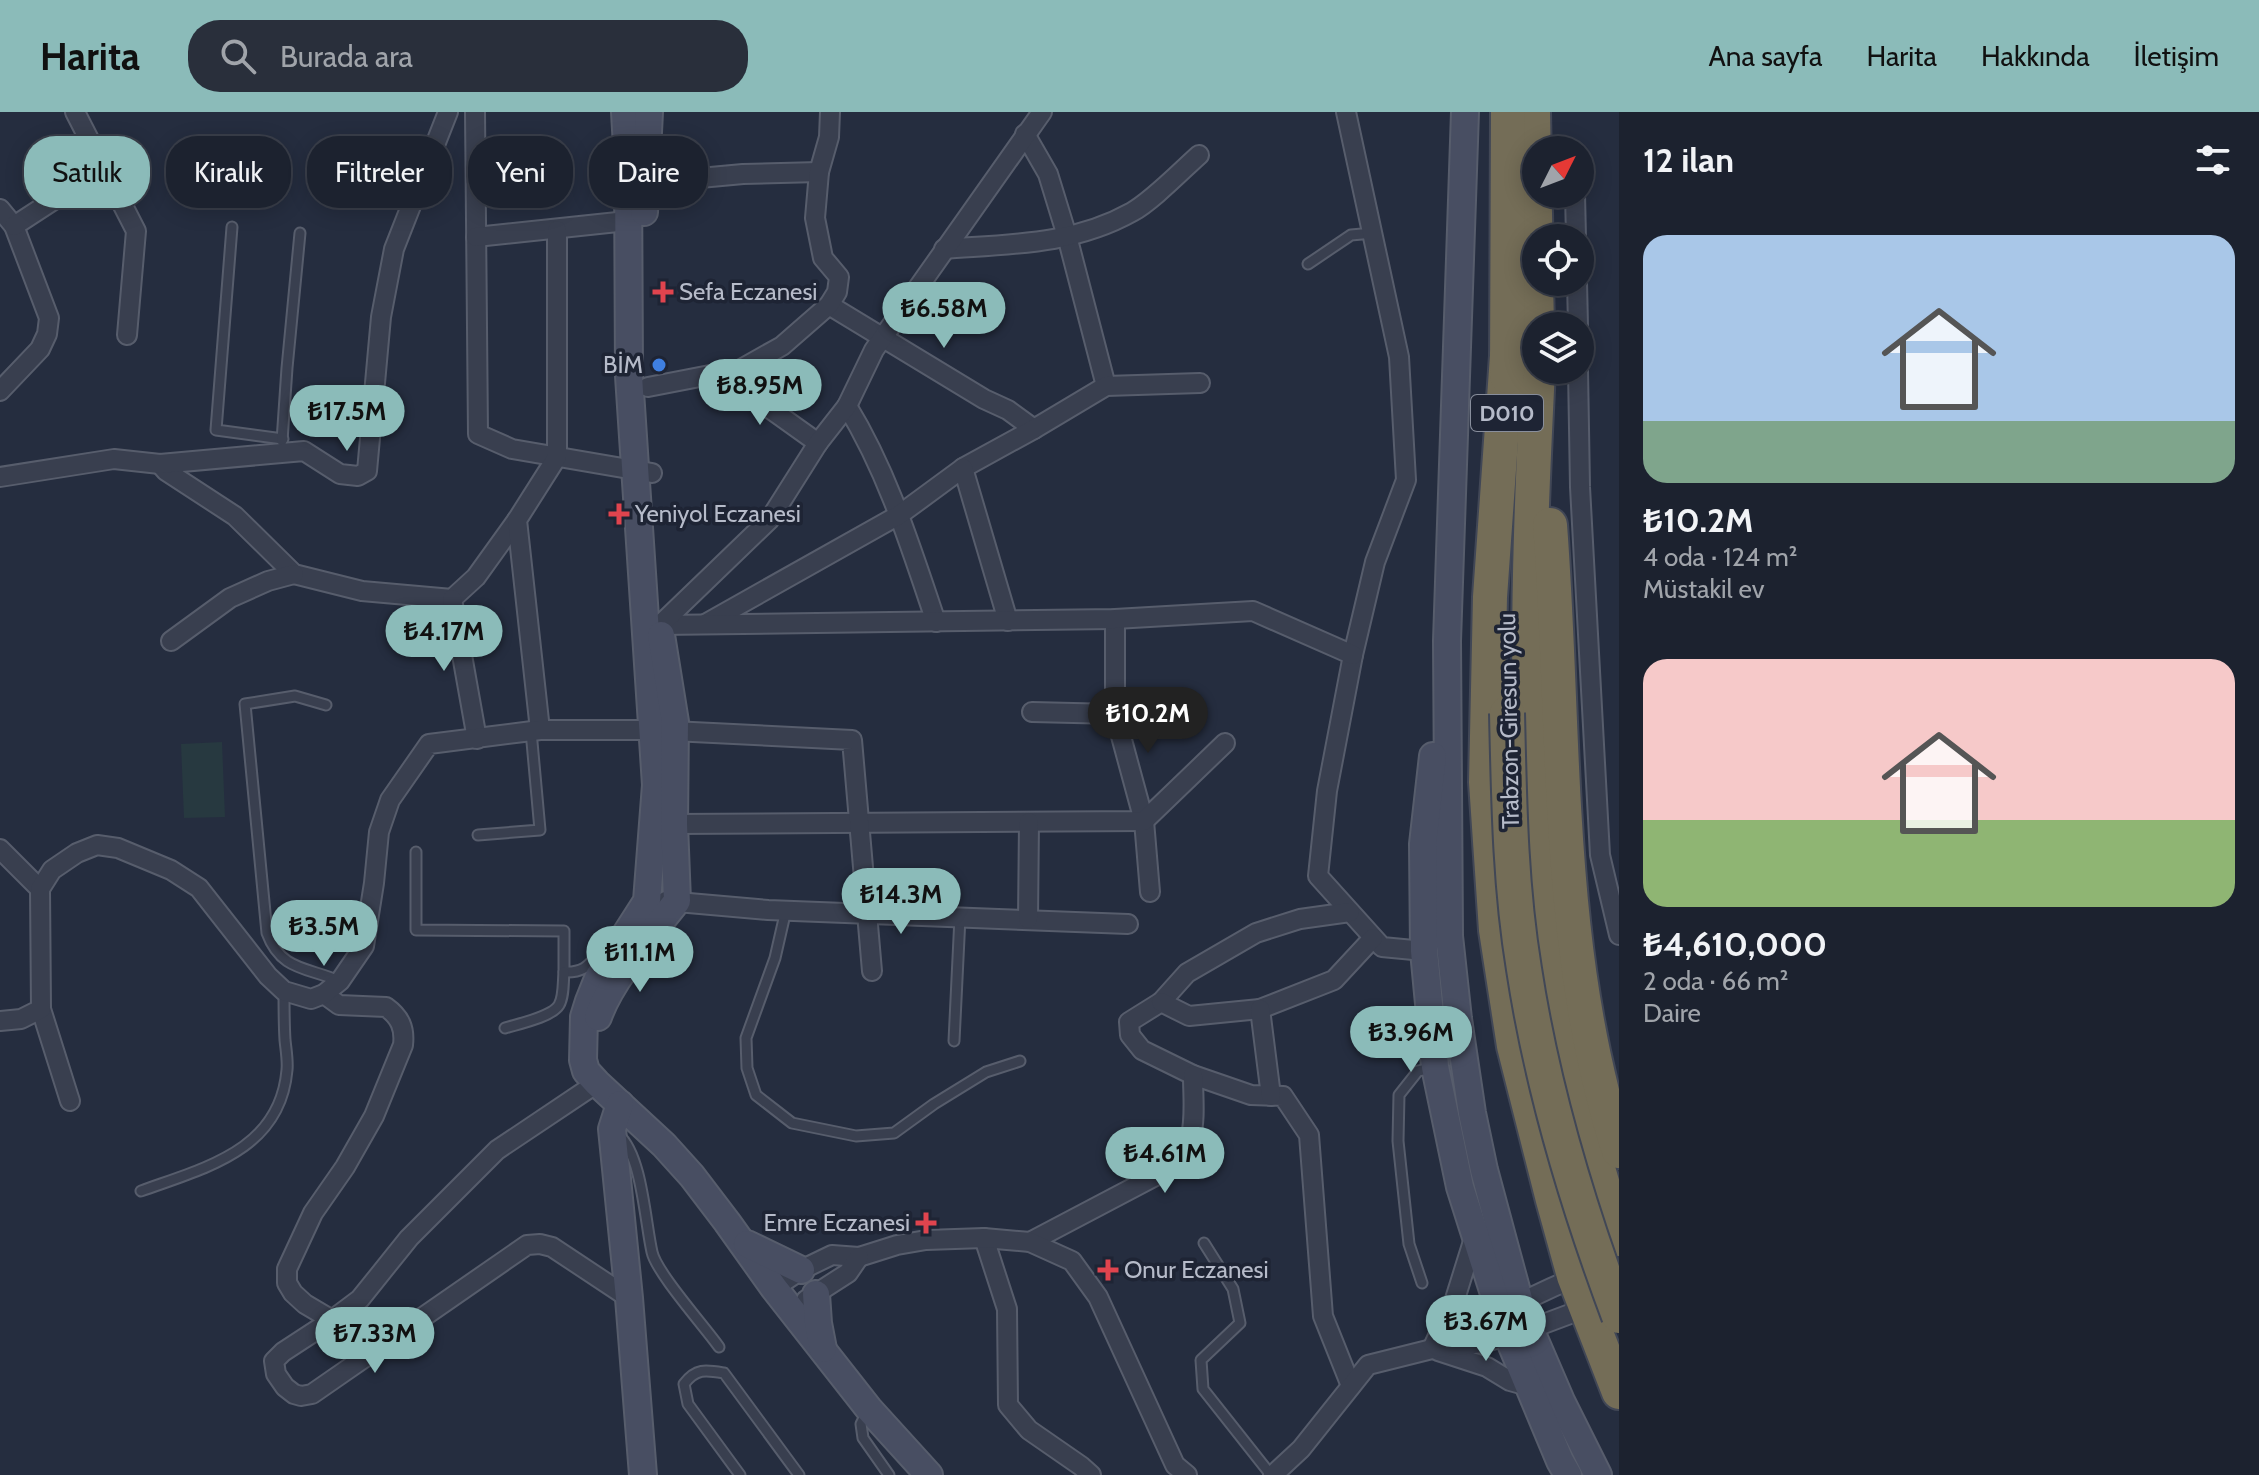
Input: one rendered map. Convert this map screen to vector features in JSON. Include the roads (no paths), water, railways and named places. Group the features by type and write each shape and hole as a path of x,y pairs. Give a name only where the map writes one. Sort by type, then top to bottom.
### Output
{"highway":[{"name":"Trabzon-Giresun yolu","path":"1508,112 1507,356 1518,712 1546,933 1561,1024 1583,1118 1619,1239"},
{"path":"1533,112 1535,224"},
{"path":"1507,356 1490,597 1486,782 1496,930 1514,1046 1580,1292 1619,1392"},
{"name":"Trabzon-Giresun yolu","path":"1537,384 1511,854 1523,967 1535,1031 1556,1118 1619,1316"},
{"path":"1539,384 1555,588 1560,757 1573,911 1586,1018 1619,1151"}],"street":[{"path":"75,112 87,136"},
{"path":"0,477 114,459 160,464 282,446 304,451 340,474 358,476 367,471 381,317 394,249 448,112"},
{"path":"475,112 478,434 512,449 644,472"},
{"path":"625,112 629,376 644,472 660,625 664,731 656,785 647,901 599,976 584,1017 583,1060 586,1071 616,1116 643,1475"},
{"path":"648,136 649,112"},
{"path":"733,377 741,369 782,346 829,305 837,292 839,277 823,258 815,218 819,172 829,137 830,112"},
{"path":"660,625 770,519 818,443 847,406 874,350 1042,112"},
{"path":"1346,112 1399,357 1406,480 1375,562 1353,655 1327,791 1318,876 1382,947 1424,951"},
{"path":"1465,112 1447,641 1449,936 1472,1113 1520,1303 1511,1326 1528,1386 1568,1475"},
{"path":"1025,134 1048,174 1106,386"},
{"path":"944,249 1051,241 1086,233 1135,211 1199,155"},
{"path":"708,177 819,172"},
{"path":"14,226 42,208"},
{"path":"124,208 136,231 127,335"},
{"path":"629,1298 552,1247 527,1245 312,1394 294,1394 276,1374 274,1361 360,1299 409,1238 497,1150 596,1082 596,1025 602,1005 638,950 677,901 674,824 644,472 648,387 642,276 645,208"},
{"path":"0,209 14,226 49,318 47,334 40,349 0,391"},
{"path":"476,237 627,221"},
{"path":"171,641 230,598 268,581 294,574 362,591 452,599 476,577 557,457 557,230"},
{"path":"829,305 984,399 1008,410 1034,429"},
{"path":"648,387 710,375 733,377 741,388 818,443"},
{"path":"703,625 899,515 963,468 1106,386 1200,383"},
{"path":"1578,384 1580,487 1600,855 1619,935"},
{"path":"847,406 868,440 899,515 936,622"},
{"path":"160,464 235,516 294,574"},
{"path":"963,468 1008,621"},
{"path":"517,520 535,731"},
{"path":"452,599 477,739"},
{"path":"660,625 1115,619 1253,611 1353,655"},
{"path":"1115,619 1115,714 1144,821 1150,892"},
{"path":"1447,641 1423,844 1424,951 1435,1067 1460,1187 1495,1297 1561,1401 1598,1475"},
{"path":"1032,712 1115,714"},
{"path":"70,1101 41,1009 40,889 52,870 77,853 97,845 118,848 171,870 199,888 268,976 284,991 311,999 324,994 340,981 364,946 379,832 390,800 429,744 535,731 664,731 852,740 872,971"},
{"path":"674,824 1144,821 1225,743"},
{"path":"1028,919 1029,822"},
{"path":"0,849 40,889"},
{"path":"647,901 866,914 1128,924"},
{"path":"1350,912 1300,919 1256,933 1187,973 1161,1002 1129,1022 1130,1035 1142,1050 1193,1075 1251,1095 1283,1096 1309,1135 1323,1316 1351,1386"},
{"path":"1161,1002 1189,1016 1260,1009 1334,980 1373,938"},
{"path":"324,994 339,1005 386,1007 400,1021 404,1036 374,1116 345,1167 313,1213 287,1269 287,1283 293,1293 332,1320"},
{"path":"0,1021 21,1019 41,1009"},
{"path":"1260,1009 1271,1096"},
{"path":"1030,1242 1163,1172 1179,1160 1193,1133 1193,1075"},
{"path":"616,1116 664,1145 692,1176 869,1409 929,1475"},
{"path":"1432,1349 1455,1299 1475,1235"},
{"path":"984,1238 1007,1309 1008,1405 1029,1430 1091,1475"},
{"path":"782,1298 801,1270 832,1255 859,1257 926,1240 984,1238 1030,1242 1072,1261 1098,1297 1175,1465 1187,1475"},
{"path":"740,1239 801,1270 816,1294 823,1349"},
{"path":"782,1298 816,1294 848,1273 859,1257"},
{"path":"1272,1475 1301,1449 1368,1365 1511,1326 1580,1292 1619,1261"},
{"path":"1520,1303 1580,1292 1619,1297"},
{"path":"1432,1349 1487,1367 1510,1381 1528,1386"}],"lane":[{"path":"232,227 216,430 282,446 300,233"},
{"path":"1308,264 1351,235 1373,233"},
{"path":"326,705 295,696 245,704 267,933 284,961 340,981"},
{"path":"478,835 540,830 535,731"},
{"path":"416,852 416,930 564,931 561,1003 543,1016 505,1028"},
{"path":"564,972 577,973 585,969 640,904 647,901"},
{"path":"786,910 775,958 746,1038 747,1068 756,1095 792,1123 856,1136 894,1133 986,1072 1020,1061"},
{"path":"954,1041 960,917"},
{"path":"141,1191 231,1157 250,1143 268,1122 281,1097 288,1068 284,991"},
{"path":"1422,1283 1409,1244 1398,1141 1399,1095 1418,1071 1435,1067"},
{"path":"616,1116 635,1163 653,1257 719,1347"},
{"path":"1204,1243 1233,1289 1240,1323 1201,1360 1203,1389 1272,1475"},
{"path":"740,1475 688,1404 684,1384 691,1374 706,1370 724,1373 799,1475"},
{"path":"869,1409 861,1424 863,1438 889,1475"}],"place":[{"name":"Sefa Eczanesi","path":"663,292"},
{"name":"BİM","path":"659,365"},
{"name":"Yeniyol Eczanesi","path":"619,514"},
{"name":"Emre Eczanesi","path":"926,1223"},
{"name":"Onur Eczanesi","path":"1108,1270"}]}
